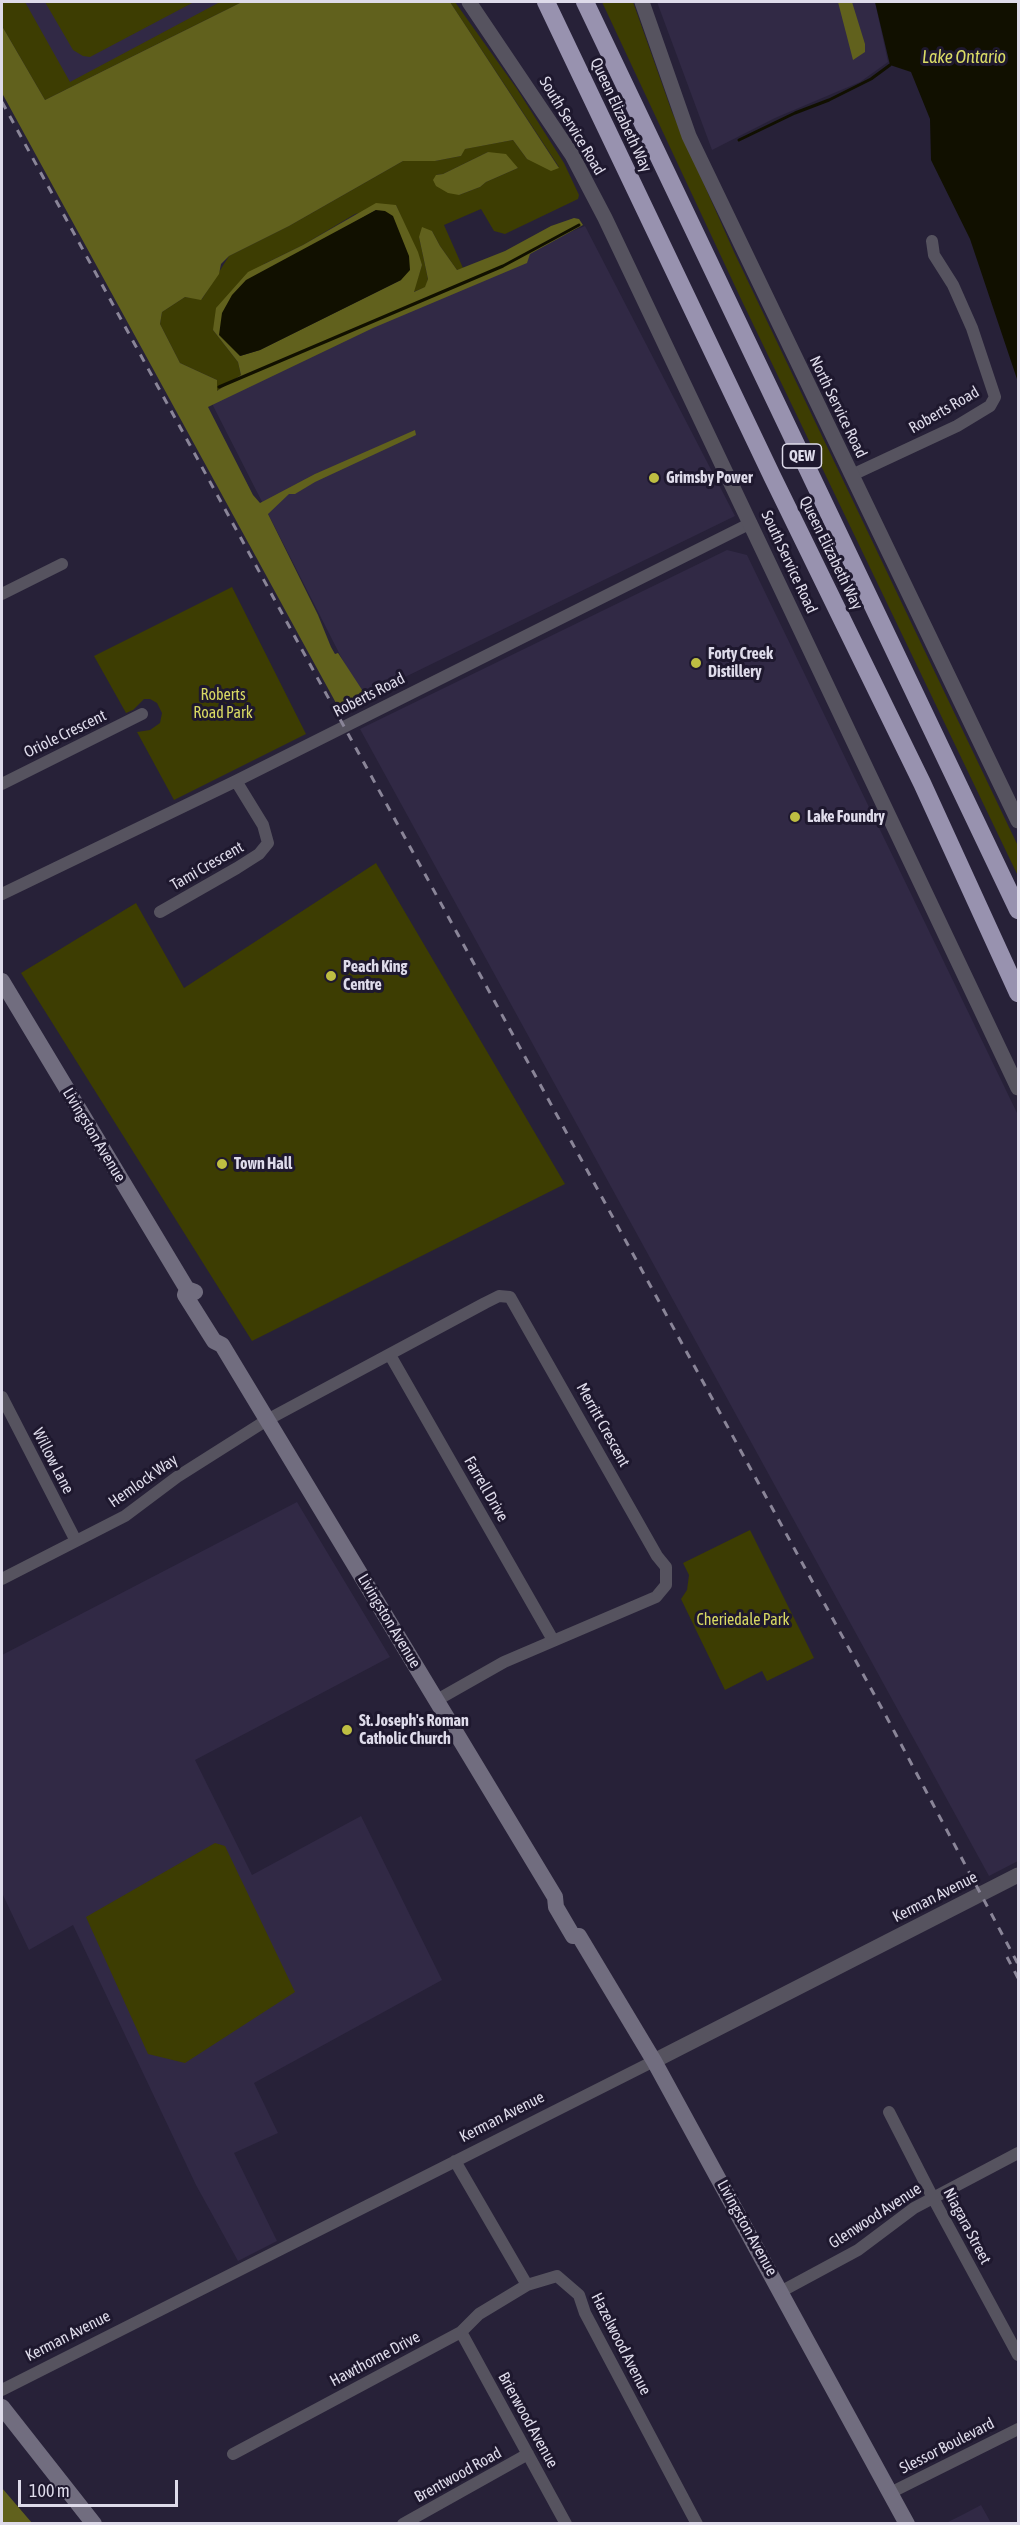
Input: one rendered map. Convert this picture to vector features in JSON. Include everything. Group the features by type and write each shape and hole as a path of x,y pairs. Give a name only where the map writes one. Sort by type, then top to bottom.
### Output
{"highway":[{"name":"Queen Elizabeth Way","path":"546,2 772,476 922,783 1018,993"},
{"name":"Queen Elizabeth Way","path":"585,2 1018,910"}],"main road":[{"name":"Livingston Avenue","path":"2,981 187,1289 185,1295 214,1341 222,1345 555,1898 556,1907 573,1936 579,1936 654,2061 908,2523"},
{"path":"2,2407 94,2523"}],"street":[{"name":"South Service Road","path":"470,2 572,155 630,268 1018,1088"},
{"name":"North Service Road","path":"642,2 689,136 1018,821"},
{"name":"Roberts Road","path":"852,476 957,426 990,406 995,397 972,328 953,285 934,255 932,241"},
{"name":"Roberts Road","path":"2,894 751,523"},
{"path":"2,594 62,564"},
{"name":"Oriole Crescent","path":"2,784 142,714"},
{"name":"Tami Crescent","path":"160,912 260,854 268,843 263,825 236,780"},
{"name":"Merritt Crescent","path":"267,1420 499,1296 510,1297 516,1305 657,1556 666,1567 666,1585 657,1597 504,1662 437,1700"},
{"name":"Farrell Drive","path":"390,1355 553,1640"},
{"name":"Willow Lane","path":"2,1397 76,1541"},
{"name":"Hemlock Way","path":"2,1579 125,1516 177,1477 267,1420"},
{"name":"Kerman Avenue","path":"2,2390 1018,1875"},
{"name":"Niagara Street","path":"889,2112 1018,2355"},
{"name":"Glenwood Avenue","path":"782,2291 858,2250 914,2208 1018,2153"},
{"path":"456,2161 527,2285"},
{"name":"Hazelwood Avenue","path":"527,2285 556,2276 579,2295 585,2313 698,2523"},
{"name":"Hawthorne Drive","path":"233,2454 461,2332 479,2314 527,2285"},
{"name":"Brierwood Avenue","path":"461,2332 567,2523"},
{"name":"Slessor Boulevard","path":"890,2493 1018,2429"},
{"name":"Brentwood Road","path":"403,2523 418,2520 528,2454"}],"shaded area":[{"path":"18,2 236,2 68,94"},
{"path":"242,2 450,2 559,168 551,171 527,159 513,140 465,149 461,156 435,161 403,161 289,226 229,256 221,264 219,274 201,300 185,297 162,312 160,324 180,363 217,380 217,391 241,375 238,362 213,330 216,308 248,272 303,245 376,203 396,205 418,252 422,265 414,292 425,287 428,279 419,237 422,227 432,231 457,270 505,251 551,226 574,218 579,219 583,225 530,254 527,263 373,328 208,407 253,495 260,503 315,474 415,430 416,435 315,482 295,494 289,494 268,514 318,615 331,647 335,654 338,653 368,699 366,703 342,714 2,93 2,26 45,100","holes":["376,210 401,280 260,350 240,356 343,229"]},
{"path":"657,2 875,2 888,62 860,82 775,118 712,150"},
{"path":"838,2 852,2 865,44 865,52 853,60"},
{"path":"488,152 506,154 518,168 459,195 448,193 436,186 433,180 436,175 443,174"},
{"path":"585,226 735,516 362,698 203,386"},
{"path":"727,550 747,555 1018,1115 1018,1861 989,1876 360,729"},
{"path":"297,1502 390,1657 195,1760 252,1875 361,1816 442,1980 254,2083 278,2133 234,2153 277,2241 238,2261 196,2185 73,1925 29,1950 2,1893 2,1655"},
{"path":"2,2488 32,2523 2,2523"},
{"path":"981,2505 991,2523 946,2523 964,2514"}],"green space":[{"path":"2,2 25,2 70,82 220,2 242,2 45,100 2,26"},
{"path":"45,2 194,2 90,57 73,50"},
{"path":"450,2 455,2 517,89 564,163 579,195 578,199 505,234 494,231 481,209 444,225 463,268 457,270 432,231 419,237 428,279 426,287 413,292 422,265 396,205 355,214 303,245 264,264 213,330 238,362 241,375 217,391 217,380 180,363 160,324 162,312 185,297 202,299 229,256 289,226 403,161 435,161 461,156 464,149 513,140 527,159 559,167","holes":["488,152 518,168 459,195 436,175 443,174"]},
{"path":"602,2 633,2 672,112 734,252 1018,846 1018,876 741,299"},
{"name":"Roberts Road Park","path":"232,587 306,734 174,800 137,732 150,730 160,723 162,713 157,703 144,699 133,710 126,713 94,656"},
{"name":"Peach King Centre","path":"376,863 565,1184 252,1341 21,973 136,903 184,988"},
{"name":"Cheriedale Park","path":"750,1530 814,1658 767,1681 762,1671 725,1690 681,1599 687,1590 689,1575 683,1563"},
{"path":"215,1843 225,1846 295,1992 185,2063 148,2054 86,1917"}],"water":[{"name":"Lake Ontario","path":"875,2 1018,2 1018,382 970,239 931,160 930,119 911,72 890,65"},
{"path":"376,210 385,211 393,216 409,256 410,270 401,280 260,350 240,356 219,335 222,313 232,295 246,280"}],"waterway":[{"path":"739,140 795,113 829,100 871,79 890,65"},
{"path":"219,387 503,266 579,225"}],"railway":[{"path":"2,102 886,1716 1018,1964"},
{"path":"1007,1957 1018,1978"}],"place":[{"name":"Grimsby Power","path":"654,478"},
{"name":"Forty Creek Distillery","path":"696,663"},
{"name":"Lake Foundry","path":"795,817"},
{"name":"Peach King Centre","path":"331,976"},
{"name":"Town Hall","path":"222,1164"},
{"name":"St. Joseph's Roman Catholic Church","path":"347,1730"}]}
